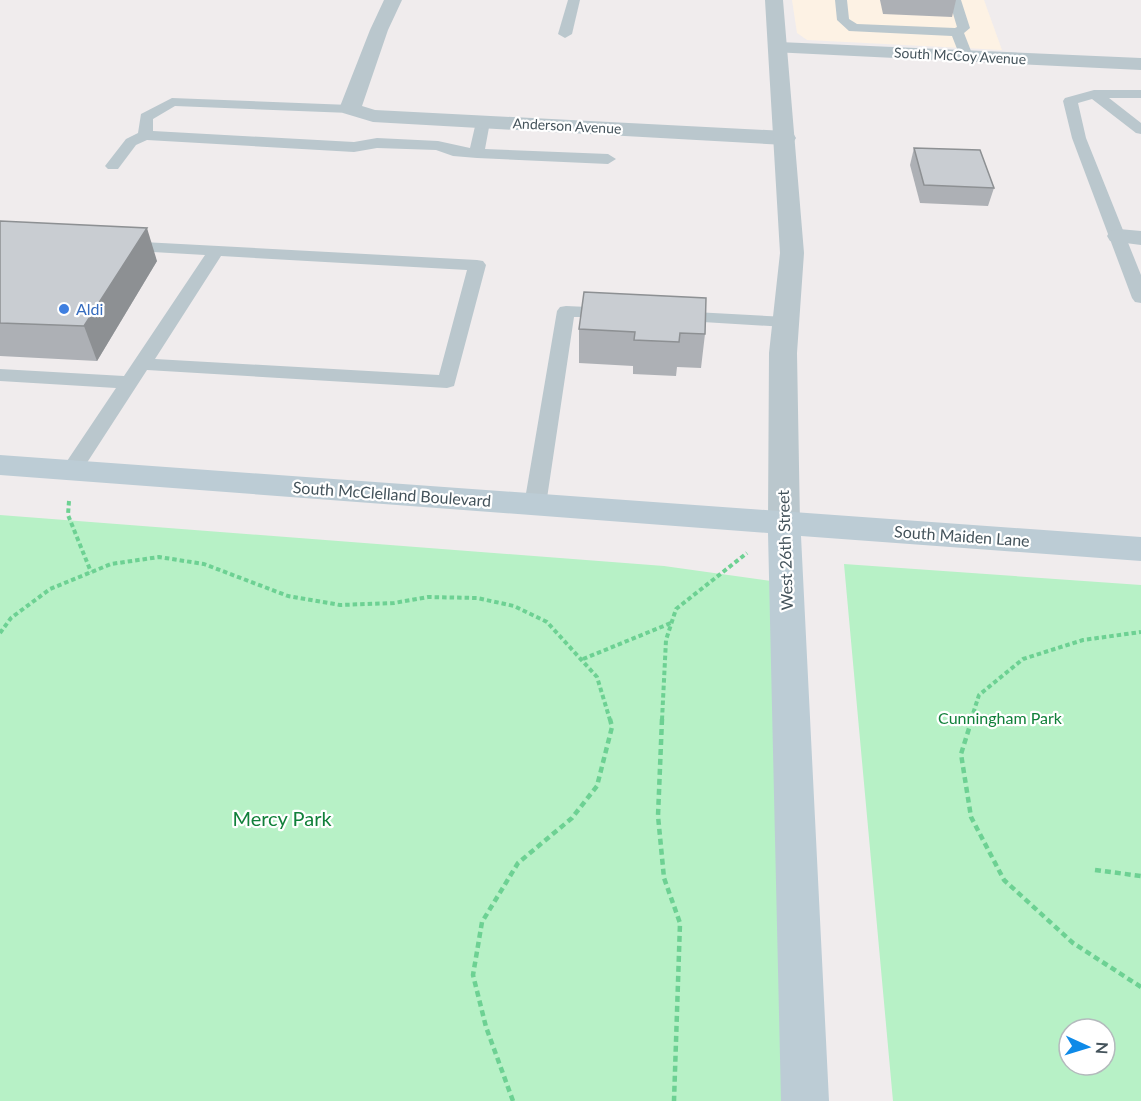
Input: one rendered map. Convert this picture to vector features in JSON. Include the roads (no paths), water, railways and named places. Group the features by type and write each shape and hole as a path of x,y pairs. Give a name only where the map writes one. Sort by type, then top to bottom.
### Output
{"main road":[{"name":"South McClelland Boulevard","path":"0,465 784,523"},
{"name":"South Maiden Lane","path":"784,523 1141,549"},
{"name":"West 26th Street","path":"784,523 805,1101"}],"street":[{"path":"350,109 379,30 393,0"},
{"name":"West 26th Street","path":"774,0 792,253 783,353 784,523"},
{"name":"South McCoy Avenue","path":"779,48 1141,64"},
{"name":"Anderson Avenue","path":"350,109 373,116 785,138"}],"lane":[{"path":"565,34 574,0"},
{"path":"840,0 843,20 854,28 957,32 964,28 955,0"},
{"path":"957,32 966,57"},
{"path":"1141,94 1094,94 1070,101 1078,138 1130,237 1141,298"},
{"path":"1094,94 1141,130"},
{"path":"145,135 146,117 172,102 350,109"},
{"path":"477,153 483,122"},
{"path":"113,166 131,142 145,135 354,147 377,143 438,146 453,151 477,153 608,159"},
{"path":"354,147 374,154 395,155"},
{"path":"427,156 453,151"},
{"path":"108,246 477,265 447,382 142,364"},
{"path":"72,470 216,251"},
{"path":"535,505 566,311 623,314"},
{"path":"658,316 786,322"},
{"path":"0,375 130,383"}],"place":[{"name":"Aldi","path":"64,309"}],"park label":[{"name":"Cunningham Park","path":"1000,718"},
{"name":"Mercy Park","path":"282,819"}]}
